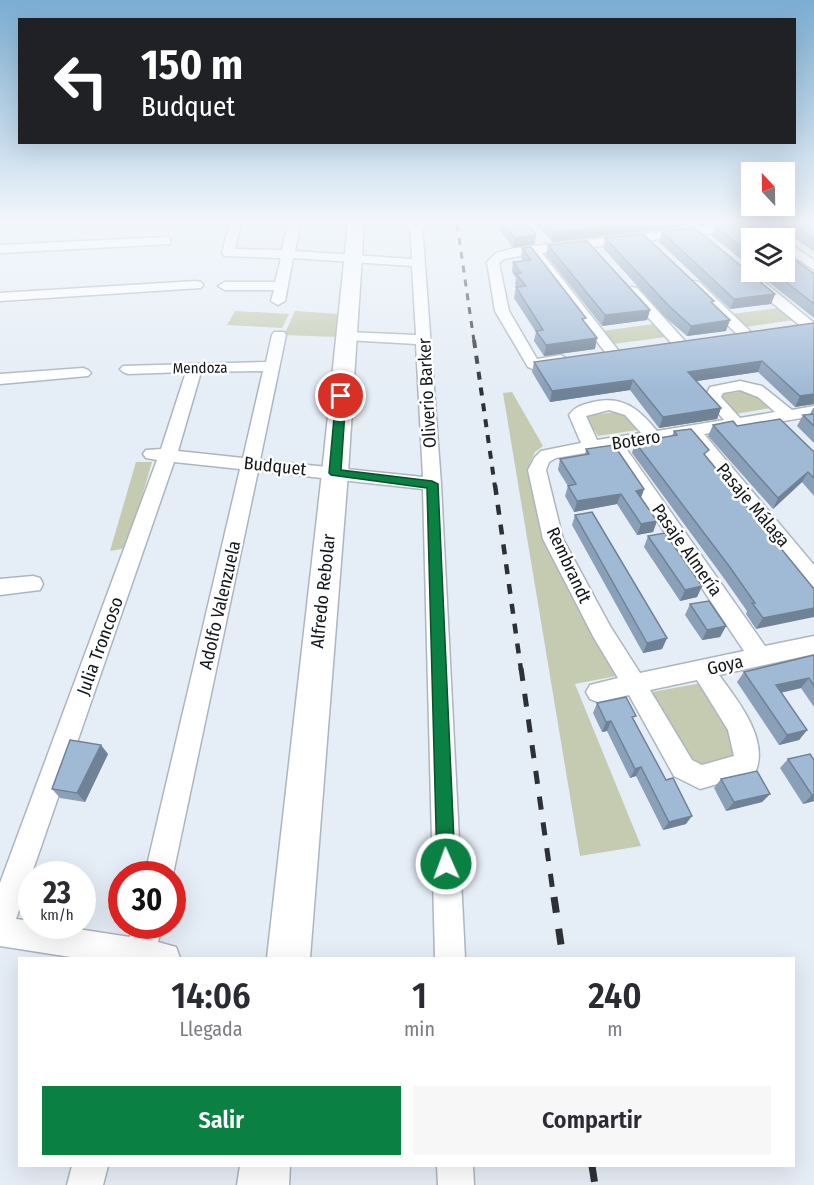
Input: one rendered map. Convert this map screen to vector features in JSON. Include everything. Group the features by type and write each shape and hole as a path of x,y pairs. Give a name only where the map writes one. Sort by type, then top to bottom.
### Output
{"street":[{"path":"278,301 282,279"},
{"name":"Alfredo Rebolar","path":"288,957 335,473 351,279"},
{"name":"Oliverio Barker","path":"419,279 432,484 450,957"},
{"path":"496,279 502,311 533,364 619,352 564,279"},
{"path":"621,279 685,343 657,347"},
{"path":"687,279 750,334 723,337"},
{"path":"753,279 811,325"},
{"path":"0,297 196,285"},
{"path":"225,286 281,285"},
{"path":"787,328 811,325"},
{"name":"Adolfo Valenzuela","path":"162,861 279,335"},
{"path":"347,336 424,340"},
{"name":"Mendoza","path":"128,369 272,366"},
{"name":"Julia Troncoso","path":"0,922 160,454 195,367"},
{"path":"0,379 83,373"},
{"path":"736,424 712,397 716,390 738,386 755,387 782,416 793,435"},
{"path":"592,447 577,415 586,409 605,405 619,405 630,410 653,437"},
{"name":"Botero","path":"565,451 814,411"},
{"name":"Pasaje Málaga","path":"692,431 814,579"},
{"name":"Pasaje Almería","path":"613,443 760,657"},
{"name":"Rembrandt","path":"565,451 545,455 540,460 537,470 553,539 602,632 635,685"},
{"name":"Budquet","path":"160,454 432,484"},
{"path":"0,587 33,584"},
{"name":"Goya","path":"598,692 814,645"},
{"path":"635,685 683,768 699,777 746,765 748,753 746,737 703,670"},
{"path":"0,931 148,949"},
{"path":"85,1185 90,1167"},
{"path":"263,1185 266,1167"},
{"path":"455,1167 456,1185"}],"green space":[{"path":"780,308 794,320 745,327 731,314"},
{"path":"235,311 289,314 282,328 227,325"},
{"path":"295,311 340,314 337,337 284,335"},
{"path":"654,324 666,337 613,344 602,331"},
{"path":"753,390 771,408 734,414 717,395"},
{"path":"512,392 543,446 535,452 529,465 547,543 617,669 616,676 575,684 641,846 580,856 503,393"},
{"path":"623,411 637,430 598,436 585,416"},
{"path":"136,462 152,462 127,548 110,551"},
{"path":"702,683 737,743 734,760 705,766 690,764 652,692"}],"building":[{"path":"520,279 556,279 586,318 582,319 597,338 546,345 536,331 543,330 516,287 526,286"},
{"path":"576,279 622,279 650,310 605,315"},
{"path":"644,279 691,279 730,320 691,326"},
{"path":"713,279 760,282 775,294 734,299"},
{"path":"795,279 814,279 814,304 786,282 795,282"},
{"path":"814,323 814,394 800,396 762,361 688,372 721,408 663,417 633,380 552,391 534,362"},
{"path":"814,414 814,426 803,415"},
{"path":"780,419 814,451 814,478 808,472 778,498 713,425 733,421 737,426"},
{"path":"691,429 709,450 704,454 814,589 814,608 763,618 729,566 635,442 677,435 674,431"},
{"path":"614,445 644,489 636,491 657,521 641,524 621,494 577,501 568,486 576,484 560,459 589,454 586,449"},
{"path":"592,512 667,638 647,643 575,515"},
{"path":"665,533 702,586 685,590 648,536"},
{"path":"709,601 726,626 707,630 690,604"},
{"path":"814,655 814,686 809,678 776,685 807,730 787,735 744,672"},
{"path":"626,697 636,716 632,717 666,780 673,778 692,816 669,822 641,767 635,769 611,721 606,722 597,703"},
{"path":"70,740 101,745 77,793 52,789"},
{"path":"810,754 814,760 814,795 788,759"},
{"path":"757,771 770,794 734,802 721,779"}],"railway":[{"path":"465,279 474,341"},
{"path":"474,340 495,487"},
{"path":"495,485 521,670"},
{"path":"521,668 554,899"},
{"path":"554,897 563,957"},
{"path":"592,1167 595,1185"}],"route":[{"path":"341,396 335,473 432,484 446,864"}]}
